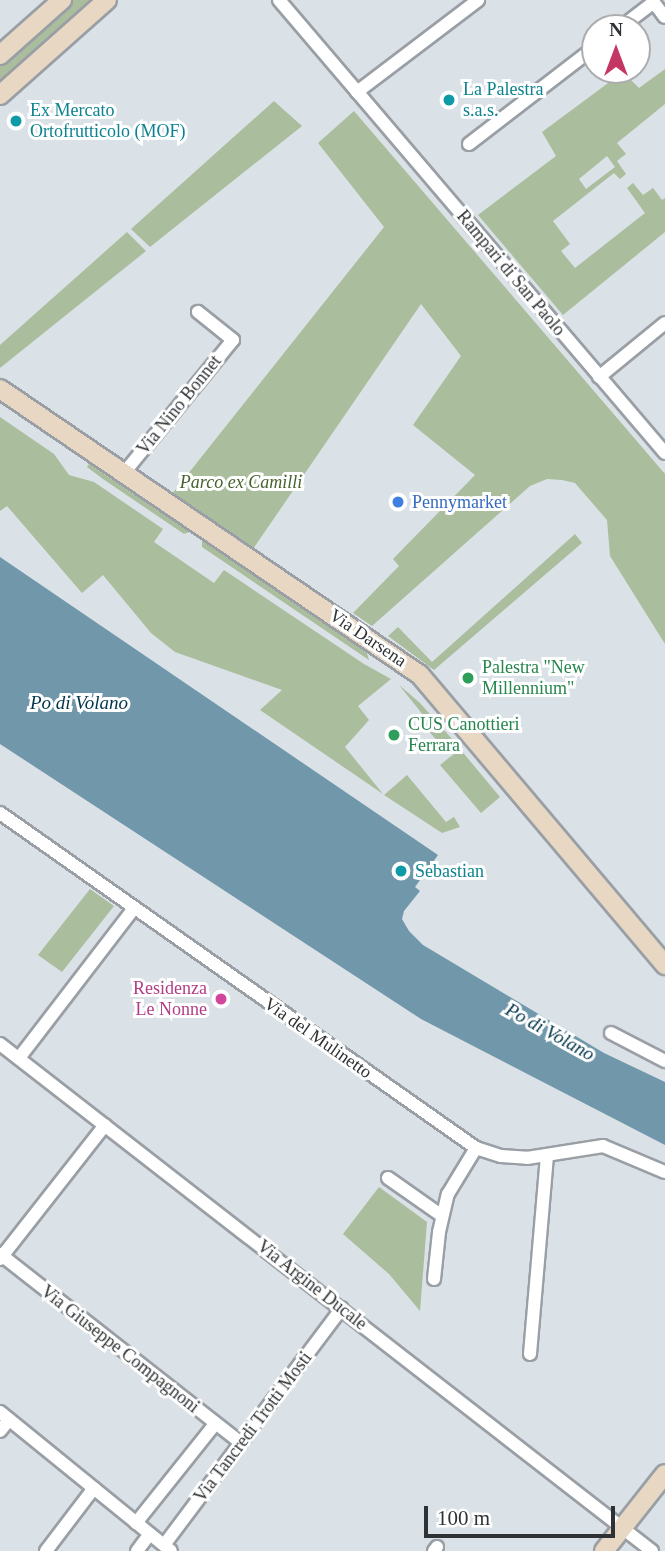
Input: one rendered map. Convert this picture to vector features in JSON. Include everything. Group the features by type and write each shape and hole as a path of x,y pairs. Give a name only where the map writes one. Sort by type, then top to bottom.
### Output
{"main road":[{"path":"0,55 62,0"},
{"path":"0,95 107,0"},
{"name":"Via Darsena","path":"0,389 427,681 665,965"},
{"path":"604,1551 665,1474"}],"street":[{"name":"Rampari di San Paolo","path":"272,0 345,84 357,92"},
{"name":"Rampari di San Paolo","path":"279,0 665,453"},
{"path":"357,92 478,0"},
{"path":"637,14 653,1 665,18"},
{"path":"469,144 581,58"},
{"name":"Via Nino Bonnet","path":"124,473 233,340 198,312"},
{"path":"599,377 665,323"},
{"name":"Via del Mulinetto","path":"0,813 476,1148 510,1158 547,1156 603,1146 665,1172"},
{"path":"19,1058 134,908"},
{"path":"611,1033 665,1061"},
{"name":"Via Argine Ducale","path":"0,1044 624,1526 652,1551"},
{"path":"1,1256 104,1125"},
{"path":"434,1279 442,1216 452,1185 476,1148"},
{"path":"530,1354 547,1156"},
{"path":"388,1178 442,1216"},
{"name":"Via Giuseppe Compagnoni","path":"1,1256 241,1443"},
{"name":"Via Tancredi Trotti Mosti","path":"168,1548 241,1443 342,1308"},
{"path":"0,1431 4,1416 168,1548"},
{"path":"136,1522 215,1424"},
{"path":"46,1551 94,1488"},
{"path":"137,1551 150,1534"}],"green space":[{"path":"73,0 101,0 0,91 0,65"},
{"path":"665,69 665,104 617,143 626,154 617,161 626,174 620,179 614,173 553,221 570,244 561,251 575,268 645,213 627,188 633,183 643,195 653,188 662,200 665,198 665,232 563,315 478,215 556,156 542,132 607,84 635,84 639,88 651,84 651,79","holes":["607,156 615,167 586,189 579,179"]},
{"path":"274,101 302,126 150,247 131,229"},
{"name":"Parco ex Camilli","path":"354,111 665,474 665,644 610,556 607,520 575,483 562,480 547,479 530,486 372,626 353,613 399,566 393,559 475,475 413,425 461,356 421,304 253,549 172,494 384,227 318,143"},
{"path":"127,232 146,251 0,368 0,345"},
{"path":"0,417 54,454 69,475 94,482 163,529 154,542 214,583 224,570 364,664 391,679 358,706 369,720 345,747 383,794 260,710 282,690 175,652 151,633 103,575 82,593 7,506 0,511"},
{"path":"89,464 169,518 172,515 195,530 184,534 103,479 87,467"},
{"path":"575,534 582,543 434,670 388,636 398,627 432,662"},
{"path":"202,536 233,556 231,560 367,653 369,660 202,547"},
{"path":"399,685 420,703 452,739 442,747 424,725 428,721"},
{"path":"460,749 500,797 481,813 440,765"},
{"path":"407,775 446,822 454,817 460,827 442,833 384,795"},
{"path":"90,889 114,906 62,972 38,955"},
{"path":"379,1187 427,1222 420,1311 389,1274 343,1234"}],"water":[{"name":"Po di Volano","path":"0,557 438,855 415,887 420,891 404,911 402,919 409,931 423,945 604,1053 665,1082 665,1145 421,1019 0,744"}],"place":[{"name":"La Palestra s.a.s.","path":"449,100"},
{"name":"Ex Mercato Ortofrutticolo (MOF)","path":"16,121"},
{"name":"Pennymarket","path":"398,502"},
{"name":"Palestra \"New Millennium\"","path":"468,678"},
{"name":"CUS Canottieri Ferrara","path":"394,735"},
{"name":"Sebastian","path":"401,871"},
{"name":"Residenza Le Nonne","path":"221,999"}]}
